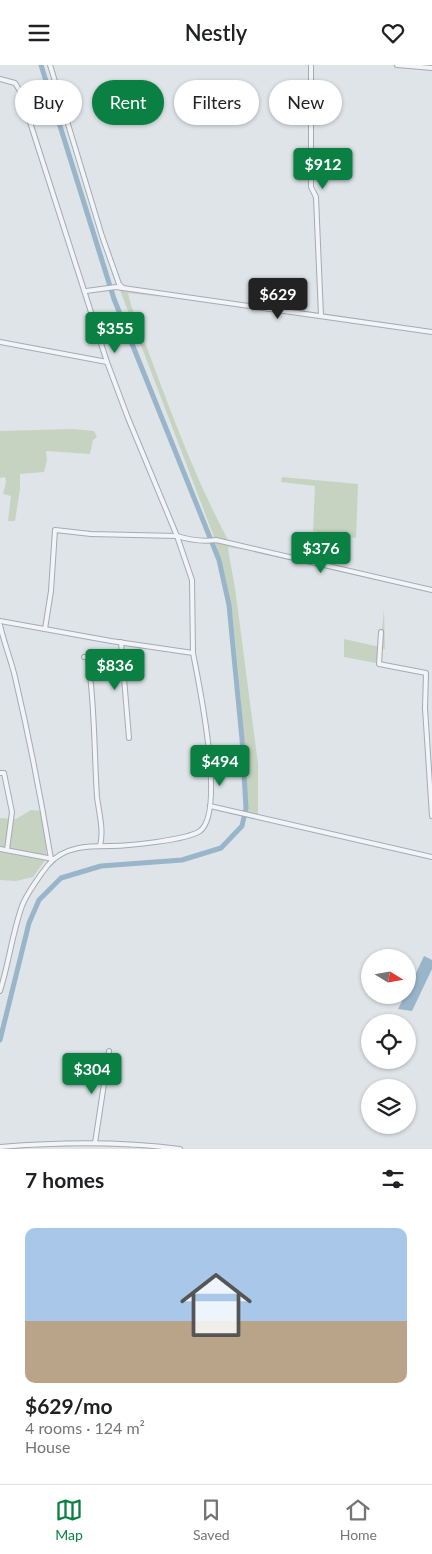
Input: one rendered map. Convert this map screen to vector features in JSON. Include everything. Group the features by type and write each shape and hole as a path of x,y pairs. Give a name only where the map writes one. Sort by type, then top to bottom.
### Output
{"street":[{"path":"50,65 102,236 119,284 123,288"},
{"path":"311,65 311,187 316,197 322,316"},
{"path":"397,65 432,68"},
{"path":"0,79 15,83 20,91 86,291 107,362 177,536 192,580 194,653 210,754 209,818 200,831 184,837 119,846 88,846 69,850 53,859 23,904 0,991"},
{"path":"86,291 116,287 432,332"},
{"path":"0,342 107,362"},
{"path":"45,629 51,591 54,530 91,534 177,536 188,540 204,541 216,540 432,590"},
{"path":"0,621 194,653"},
{"path":"0,625 3,641 15,676 53,859"},
{"path":"381,632 379,664 432,674"},
{"path":"120,642 129,738"},
{"path":"84,657 88,659 94,710 97,797 102,838 100,846"},
{"path":"426,673 425,708 432,816"},
{"path":"0,773 4,773 12,812 7,850"},
{"path":"210,806 250,817 432,857"},
{"path":"0,849 53,859"},
{"path":"95,1143 109,1051"},
{"path":"0,1147 54,1143 102,1143 180,1149"},
{"path":"102,1143 102,1149"}],"green space":[{"path":"120,290 162,297 128,293 164,394 188,454 228,540 214,537"},
{"path":"73,429 94,431 97,437 93,440 90,454 46,451 47,460 44,472 20,474 20,489 15,521 8,521 11,496 3,494 6,482 5,477 0,478 0,431"},
{"path":"282,477 358,484 356,538 313,531 315,486 281,482"},
{"path":"215,542 243,550 229,547 228,549 235,588 258,764 258,815 248,813 233,620 228,589"},
{"path":"384,610 385,649 380,648 376,663 344,657 344,639 380,647"},
{"path":"31,810 43,811 47,821 46,859 33,877 16,881 0,880 0,818 16,819"}],"water":[{"path":"424,956 432,960 432,969 416,1003 416,973"},
{"path":"400,1004 415,1004 412,1011 398,1009"}],"waterway":[{"path":"0,1040 29,923 39,900 61,878 101,866 182,860 221,848 242,826 246,808 242,739 229,605 219,560 114,299 41,65"}]}
